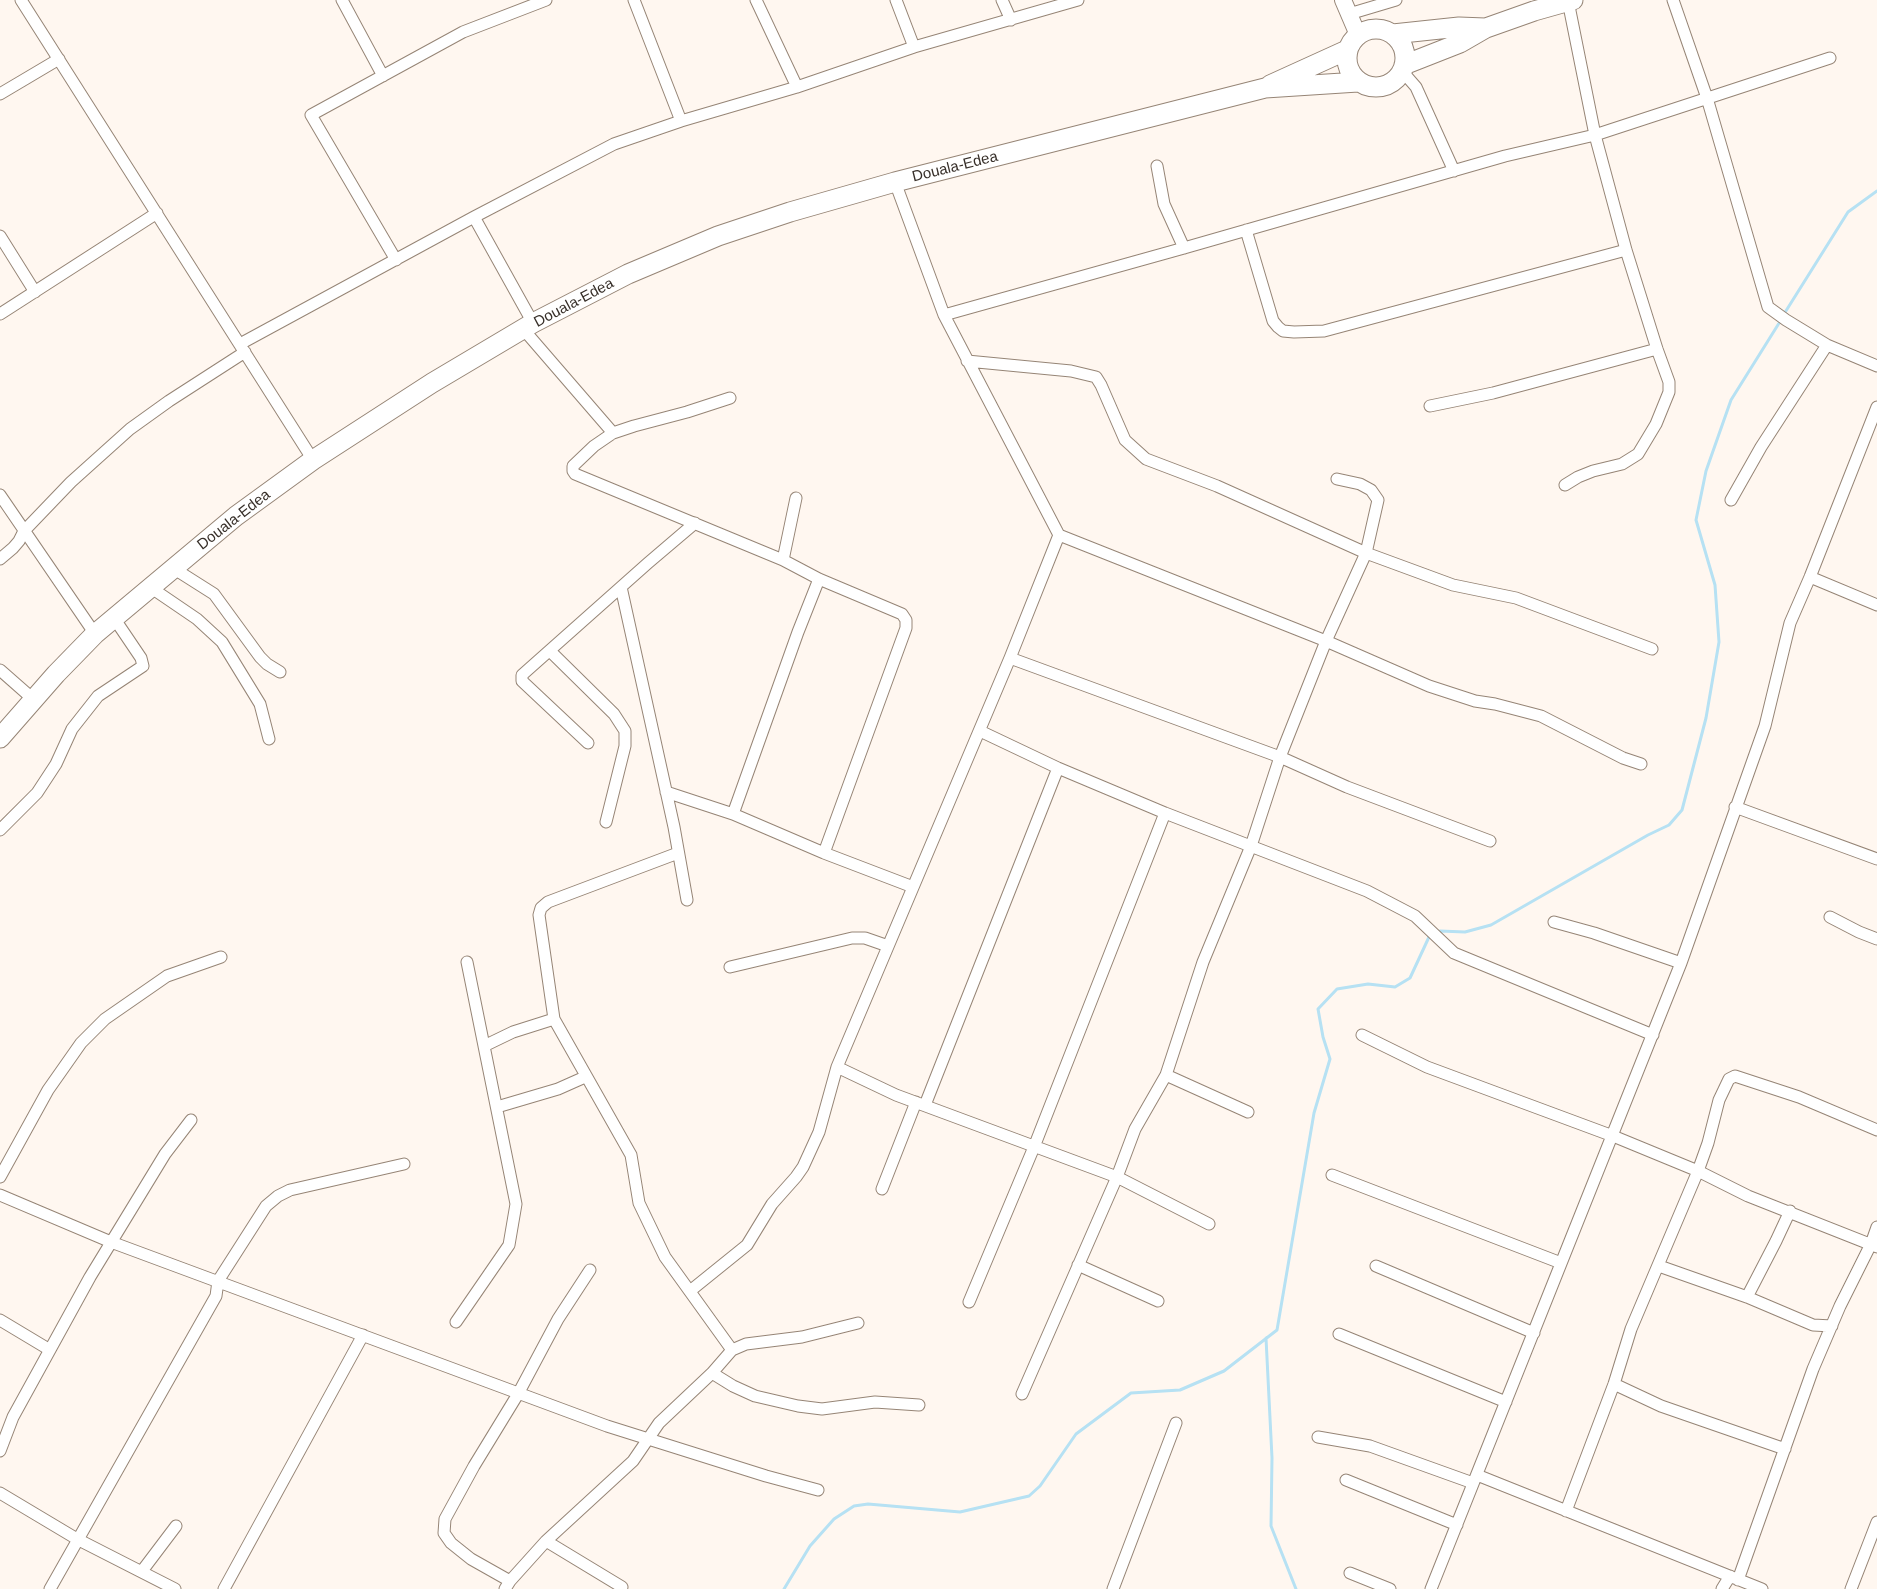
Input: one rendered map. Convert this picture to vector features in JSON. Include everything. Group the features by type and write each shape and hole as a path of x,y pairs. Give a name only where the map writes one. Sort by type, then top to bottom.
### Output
{"highway":[{"path":"1403,68 1404,48 1399,40 1387,31 1375,29 1363,32 1352,43 1346,62 1350,74 1358,82 1370,87 1383,87 1394,81 1403,68 1460,43 1532,5 1570,1"},
{"path":"1393,34 1459,27 1486,28"},
{"name":"Douala-Edea","path":"1265,88 1352,43"},
{"name":"Douala-Edea","path":"0,738 33,699 95,634 236,516 313,460 432,383 528,327 628,274 718,236 790,212 895,182 1265,88 1358,82"}],"main road":[{"path":"1346,7 1352,43"}],"street":[{"path":"21,0 313,460"},
{"path":"342,0 382,76"},
{"path":"396,260 311,115 463,32 546,0"},
{"path":"634,0 681,121"},
{"path":"756,0 797,87"},
{"path":"896,0 914,47"},
{"path":"1002,0 1011,20"},
{"path":"0,559 20,541 24,531 71,482 130,429 242,348 474,217 614,144 681,121 797,87 914,47 1078,0"},
{"path":"1346,7 1396,0"},
{"path":"1673,0 1707,98 1768,307 1827,345 1877,366"},
{"path":"1565,485 1593,471 1622,464 1638,454 1656,424 1669,392 1669,382 1626,250 1595,135 1570,1"},
{"path":"944,314 1184,248 1505,156 1595,135 1830,58"},
{"path":"0,94 59,59"},
{"path":"1403,68 1416,87 1454,171"},
{"path":"1157,166 1164,204 1184,248"},
{"path":"895,182 944,314 1059,535 1326,641 1429,686 1475,701 1495,704 1541,716 1624,758 1641,764"},
{"path":"0,314 156,213"},
{"path":"474,217 528,327 613,434"},
{"path":"1246,230 1273,321 1283,331 1294,332 1324,331 1626,250"},
{"path":"0,236 35,292"},
{"path":"1731,500 1761,447 1827,345"},
{"path":"1430,406 1493,393 1657,349"},
{"path":"967,361 1071,370 1096,377 1125,440 1146,459 1217,486 1366,553 1453,585 1516,598 1652,649"},
{"path":"730,398 613,434 594,446 573,466 573,471 575,474 783,560 819,579 902,614 906,620 906,628 824,853"},
{"path":"1431,1589 1682,964 1765,726 1790,623 1877,407"},
{"path":"1022,1394 1117,1177 1135,1129 1166,1075 1203,962 1250,846 1280,757 1326,641 1366,553 1378,500 1371,490 1360,484 1337,479"},
{"path":"0,495 95,634"},
{"path":"783,560 796,498"},
{"path":"588,743 521,678 695,523"},
{"path":"690,1291 747,1245 772,1204 796,1177 819,1132 837,1067 980,730 1059,535"},
{"path":"173,568 214,594 260,657 280,672"},
{"path":"1810,577 1877,605"},
{"path":"733,814 791,651 819,579"},
{"path":"150,587 197,618 222,642 260,704 269,739"},
{"path":"621,587 666,792 686,900"},
{"path":"0,830 37,793 56,764 72,729 98,696 143,666 141,658 114,618"},
{"path":"550,651 614,714 625,731 625,746 606,822"},
{"path":"1010,658 1280,757 1347,787 1490,841"},
{"path":"0,670 33,699"},
{"path":"980,730 1058,768 1165,813 1366,891 1416,916 1454,954 1653,1035"},
{"path":"882,1189 921,1104 1058,768"},
{"path":"666,792 733,814 824,853 913,887"},
{"path":"1736,807 1877,859"},
{"path":"969,1302 1034,1147 1165,813"},
{"path":"678,853 544,904 539,915 554,1019 630,1155 639,1203 665,1257 732,1350"},
{"path":"1830,917 1877,939"},
{"path":"1554,922 1594,933 1682,964"},
{"path":"730,967 852,938 865,938 888,946"},
{"path":"0,1177 48,1090 81,1043 105,1018 167,976 221,956"},
{"path":"456,1322 509,1245 516,1204 468,962"},
{"path":"484,1046 513,1032 554,1019"},
{"path":"1362,1035 1427,1067 1613,1136 1698,1171 1748,1196 1874,1245"},
{"path":"837,1067 896,1096 1117,1177 1209,1224"},
{"path":"1166,1075 1248,1112"},
{"path":"1566,1511 1614,1384 1631,1329 1698,1171 1708,1143 1719,1100 1729,1079 1732,1076 1799,1097 1877,1130"},
{"path":"497,1107 558,1089 585,1077"},
{"path":"0,1451 13,1417 90,1277 165,1154 191,1120"},
{"path":"50,1589 216,1296 218,1281 266,1206 278,1196 290,1190 404,1164"},
{"path":"1332,1175 1561,1263"},
{"path":"0,1195 111,1242 518,1394 648,1440 818,1490"},
{"path":"1747,1297 1790,1211"},
{"path":"1722,1589 1734,1578 1785,1449 1813,1368 1832,1326 1874,1245 1877,1226"},
{"path":"1078,1265 1158,1301"},
{"path":"1376,1266 1534,1333"},
{"path":"1659,1266 1747,1297 1814,1325 1832,1326"},
{"path":"590,1270 558,1320 518,1394 474,1466 445,1519 444,1533 451,1543 507,1585 546,1541 616,1478 633,1460 659,1423 712,1373 732,1350 746,1344 802,1337 858,1323"},
{"path":"0,1320 50,1350"},
{"path":"1339,1334 1506,1402"},
{"path":"224,1589 363,1335"},
{"path":"712,1373 733,1386 755,1396 798,1406 822,1409 875,1402 919,1404"},
{"path":"1614,1384 1661,1406 1785,1449"},
{"path":"1112,1589 1176,1423"},
{"path":"1318,1437 1370,1446 1475,1479 1566,1511 1762,1589"},
{"path":"1346,1480 1457,1525"},
{"path":"0,1493 77,1539 174,1589"},
{"path":"1851,1589 1877,1523"},
{"path":"142,1571 176,1526"},
{"path":"546,1541 622,1587"},
{"path":"1350,1573 1390,1589"}],"waterway":[{"path":"1784,314 1848,212 1877,191"},
{"path":"1437,933 1440,931 1465,932 1491,925 1648,835 1669,825 1682,810 1706,718 1719,642 1715,585 1696,520 1706,471 1731,400 1781,320"},
{"path":"784,1589 810,1546 834,1519 854,1506 868,1504 960,1512 1029,1496 1040,1486 1076,1434 1131,1393 1180,1390 1224,1371 1277,1330 1314,1113 1330,1059 1323,1037 1318,1009 1337,989 1368,984 1395,987 1410,978 1431,936"},
{"path":"1266,1338 1272,1458 1271,1526 1296,1589"}]}
